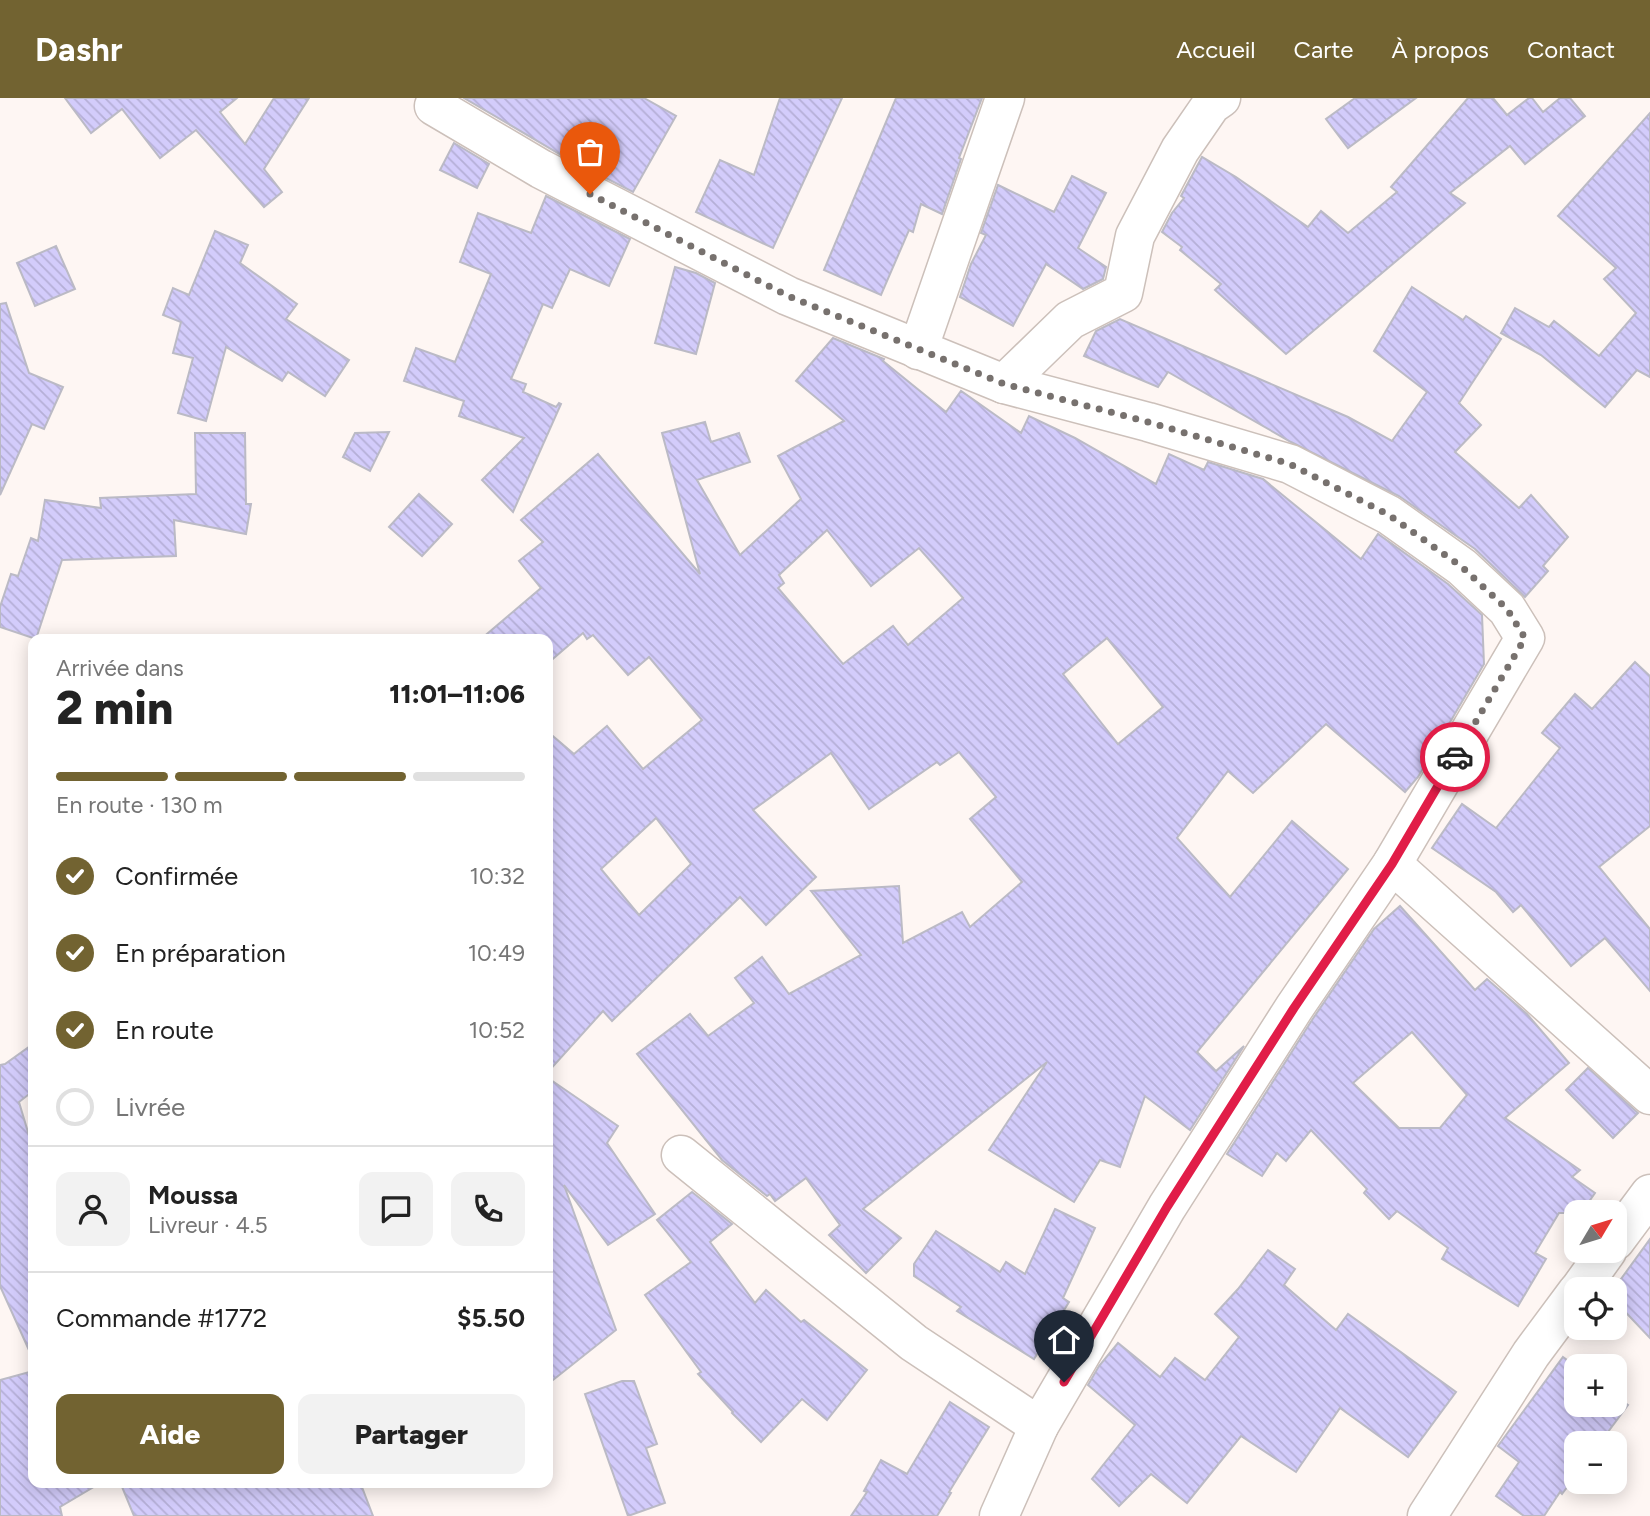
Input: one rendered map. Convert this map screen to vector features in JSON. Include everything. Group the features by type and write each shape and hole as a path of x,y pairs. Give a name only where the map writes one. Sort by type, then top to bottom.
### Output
{"street":[{"path":"438,98 434,106 553,175 788,296 1004,384 1148,422 1290,464 1389,515 1462,567 1507,609 1525,638 1392,864 1294,1008 1167,1207 1039,1426 999,1516"},
{"path":"918,350 1005,98"},
{"path":"1004,384 1070,320 1123,293 1135,236 1180,150 1213,100"},
{"path":"1392,864 1650,1095"},
{"path":"681,1155 914,1343 1039,1426"},
{"path":"1628,1224 1650,1194"},
{"path":"1427,1516 1531,1354 1564,1310"}],"building":[{"path":"65,98 237,98 220,112 245,144 274,98 309,98 264,169 282,192 264,207 196,130 160,158 122,109 91,133"},
{"path":"464,98 644,98 676,116 633,192 563,156"},
{"path":"780,98 842,98 773,248 696,212 720,160 754,175"},
{"path":"896,98 982,98 959,158 961,159 942,214 921,204 913,232 909,230 881,295 824,270"},
{"path":"1355,98 1416,98 1348,148 1326,119"},
{"path":"1468,98 1493,98 1507,115 1529,98 1532,98 1543,112 1560,98 1570,98 1585,116 1525,164 1510,146 1450,193 1465,203 1286,354 1215,290 1221,284 1162,232 1184,198 1181,196 1202,157 1308,227 1321,211 1348,233 1397,192 1391,187"},
{"path":"1650,113 1650,377 1637,370 1605,407 1541,355 1501,333 1515,308 1549,327 1554,321 1599,356 1636,313 1604,279 1616,268 1558,216"},
{"path":"454,143 489,164 477,188 440,170"},
{"path":"1072,176 1106,193 1078,248 1106,267 1103,279 1083,289 1046,264 1013,326 960,297 971,264 986,235 981,233 998,185 1054,212"},
{"path":"546,196 630,239 609,286 570,269 552,308 543,304 511,379 526,384 523,392 556,407 561,404 513,512 482,480 524,438 459,416 464,401 404,381 416,348 455,362 491,274 460,262 478,213 531,233"},
{"path":"215,231 248,245 240,263 297,304 286,319 349,360 325,396 288,372 282,381 226,347 206,421 178,413 193,358 173,353 181,322 163,315 173,288 189,295"},
{"path":"56,246 75,289 35,306 17,263"},
{"path":"675,267 696,273 715,283 696,354 655,343"},
{"path":"1412,287 1463,320 1466,316 1501,339 1459,403 1481,425 1455,452 1519,508 1531,495 1568,537 1543,566 1548,571 1525,597 1475,549 1399,496 1291,442 1168,372 1158,387 1084,356 1096,331 1120,319 1348,417 1392,441 1427,392 1374,351"},
{"path":"6,303 29,373 63,387 44,429 32,424 0,495 0,304"},
{"path":"833,338 884,359 883,361 946,412 961,391 1021,433 1029,416 1075,438 1156,484 1169,454 1204,470 1208,462 1263,479 1361,559 1378,534 1448,584 1482,615 1484,664 1418,777 1405,792 1326,724 1253,793 1228,771 1177,838 1230,897 1292,821 1348,869 1197,1052 1216,1071 1244,1046 1190,1130 1145,1096 1120,1167 1100,1160 1074,1202 989,1150 1047,1062 863,1209 901,1238 866,1273 829,1235 840,1225 806,1178 775,1201 770,1194 767,1196 722,1160 637,1054 690,1014 708,1036 754,1003 735,978 762,957 789,994 861,955 811,891 899,886 903,943 962,912 970,927 1022,882 970,819 996,797 959,752 940,765 937,762 869,809 831,753 753,810 816,877 766,925 740,897 612,1021 603,1011 553,1066 553,736 574,754 607,726 643,769 702,720 649,657 628,675 593,635 587,639 583,633 553,659 553,634 487,634 541,588 519,561 543,542 521,520 598,454 700,574 662,433 705,422 711,442 739,433 750,462 697,480 740,555 801,499 778,456 844,421 796,381","holes":["827,530 871,586 919,548 963,598 908,645 893,626 843,664 778,588 784,583 779,575","1107,638 1163,707 1118,744 1063,674","656,818 691,864 639,915 601,869"]},
{"path":"389,432 370,471 343,457 355,433"},
{"path":"195,433 245,433 246,504 251,504 246,534 174,520 176,556 62,560 38,634 28,634 28,636 0,627 0,607 11,574 18,576 31,538 38,541 45,500 101,508 100,498 196,494"},
{"path":"419,494 452,524 422,556 389,527"},
{"path":"1635,662 1650,676 1650,826 1599,867 1650,929 1650,991 1605,938 1571,966 1521,905 1513,912 1496,892 1432,848 1462,804 1496,828 1560,748 1542,733 1575,694 1592,709"},
{"path":"1400,906 1475,990 1487,979 1527,1014 1569,1063 1505,1118 1580,1170 1572,1177 1595,1193 1590,1200 1564,1200 1564,1213 1559,1213 1535,1253 1546,1259 1518,1306 1442,1259 1448,1248 1397,1211 1389,1219 1364,1193 1367,1189 1311,1130 1286,1161 1277,1153 1262,1176 1227,1154 1312,1020 1374,929","holes":["1412,1032 1467,1095 1440,1128 1399,1128 1353,1083"]},
{"path":"28,1048 28,1095 19,1102 28,1132 28,1348 0,1286 0,1065"},
{"path":"1588,1068 1638,1113 1613,1138 1566,1090"},
{"path":"553,1081 618,1126 607,1143 655,1214 608,1245 564,1185 616,1330 553,1380"},
{"path":"692,1192 732,1224 710,1242 755,1303 766,1290 801,1322 804,1320 867,1370 827,1420 802,1399 761,1442 698,1374 701,1372 645,1295 691,1262 657,1220"},
{"path":"1055,1209 1095,1228 1063,1298 1069,1302 1034,1359 957,1311 961,1307 914,1276 914,1264 936,1231 1000,1272 1006,1262 1025,1274"},
{"path":"1650,1239 1650,1338 1627,1314 1627,1277 1622,1277"},
{"path":"1268,1250 1295,1269 1284,1285 1336,1330 1348,1314 1456,1392 1408,1457 1340,1408 1296,1472 1241,1436 1187,1503 1151,1474 1119,1506 1092,1479 1135,1425 1088,1385 1099,1366 1118,1343 1160,1377 1175,1358 1205,1380 1239,1337 1215,1314"},
{"path":"1563,1357 1564,1417 1619,1417 1609,1431 1564,1431 1564,1491 1562,1494 1560,1492 1544,1516 1524,1516 1496,1496 1519,1462 1498,1446"},
{"path":"28,1372 28,1488 92,1488 60,1507 62,1516 0,1516 0,1380"},
{"path":"622,1381 634,1381 657,1444 646,1448 665,1503 628,1516 585,1394"},
{"path":"950,1402 989,1427 937,1516 851,1516 867,1492 864,1491 881,1460 907,1474"},
{"path":"122,1488 362,1488 373,1516 134,1516"}],"way so far":[{"path":"590,194 788,296 1004,384 1148,422 1290,464 1389,515 1462,567 1507,609 1525,638 1455,757"}],"route":[{"path":"1064,1382 1167,1207 1294,1008 1392,864 1455,757"}]}
